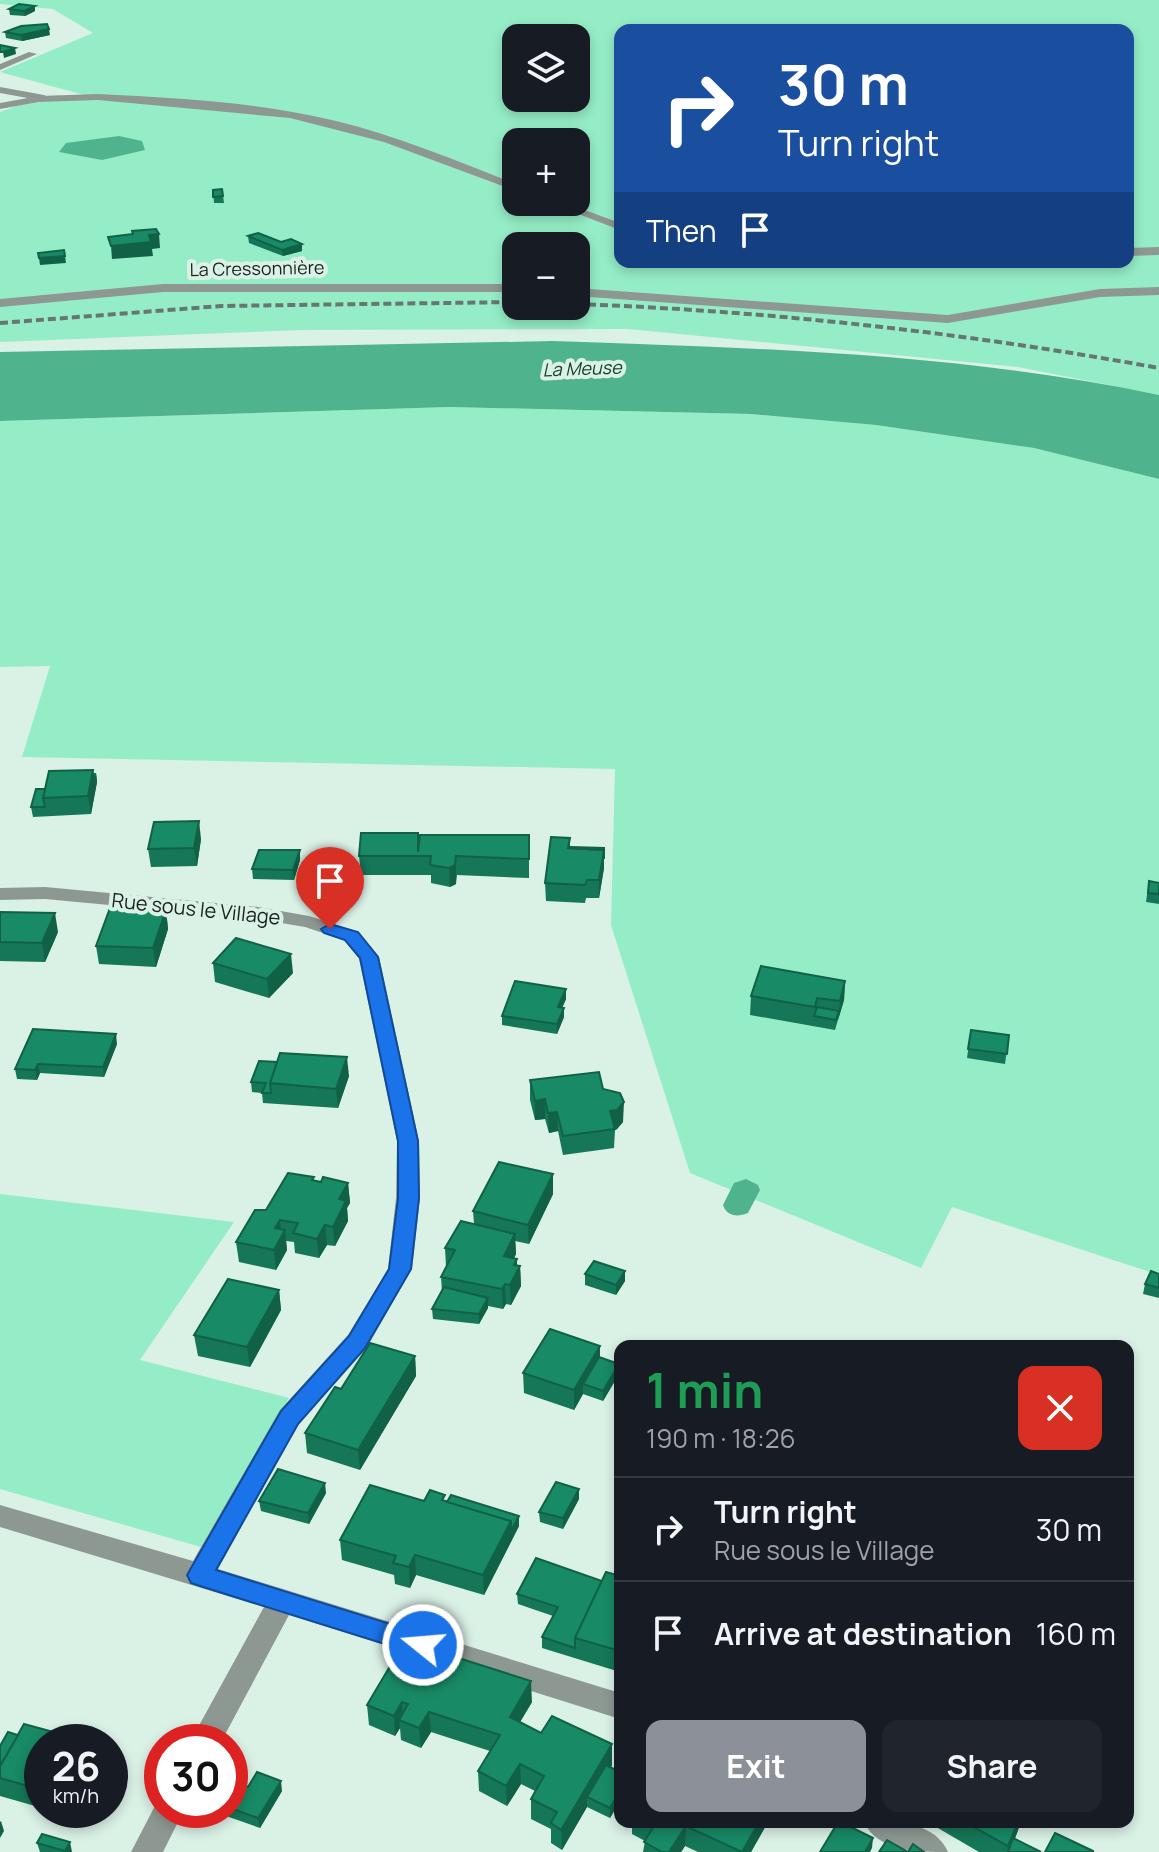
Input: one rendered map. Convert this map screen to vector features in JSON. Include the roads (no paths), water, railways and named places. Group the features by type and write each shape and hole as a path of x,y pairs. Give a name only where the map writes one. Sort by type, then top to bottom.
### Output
{"street":[{"path":"0,67 32,54 15,49"},
{"path":"0,90 44,98"},
{"path":"0,106 44,98 91,96 227,106 307,118 374,135 502,183"},
{"path":"590,216 614,225"},
{"path":"1134,252 1159,251"},
{"name":"La Cressonnière","path":"0,303 163,288 502,288"},
{"path":"590,293 948,319 1100,293 1159,291"},
{"name":"Rue sous le Village","path":"0,894 45,893 258,913 309,922 351,936 369,957 408,1141 408,1198 400,1269 357,1342 289,1417 200,1575"},
{"path":"0,1516 614,1704"},
{"path":"215,1724 282,1601"},
{"path":"147,1852 160,1828"},
{"path":"890,1828 932,1852"}],"water":[{"path":"119,136 142,141 145,150 102,160 59,152 66,143"},
{"name":"La Meuse","path":"552,341 781,350 933,361 1084,381 1159,395 1159,479 1034,448 876,425 751,414 450,407 0,421 0,352"},
{"path":"746,1179 758,1185 760,1190 748,1213 730,1214 723,1205 734,1183"}],"railway":[{"path":"0,323 221,306 502,302"},
{"path":"590,305 796,318 941,334 1159,368"}]}
